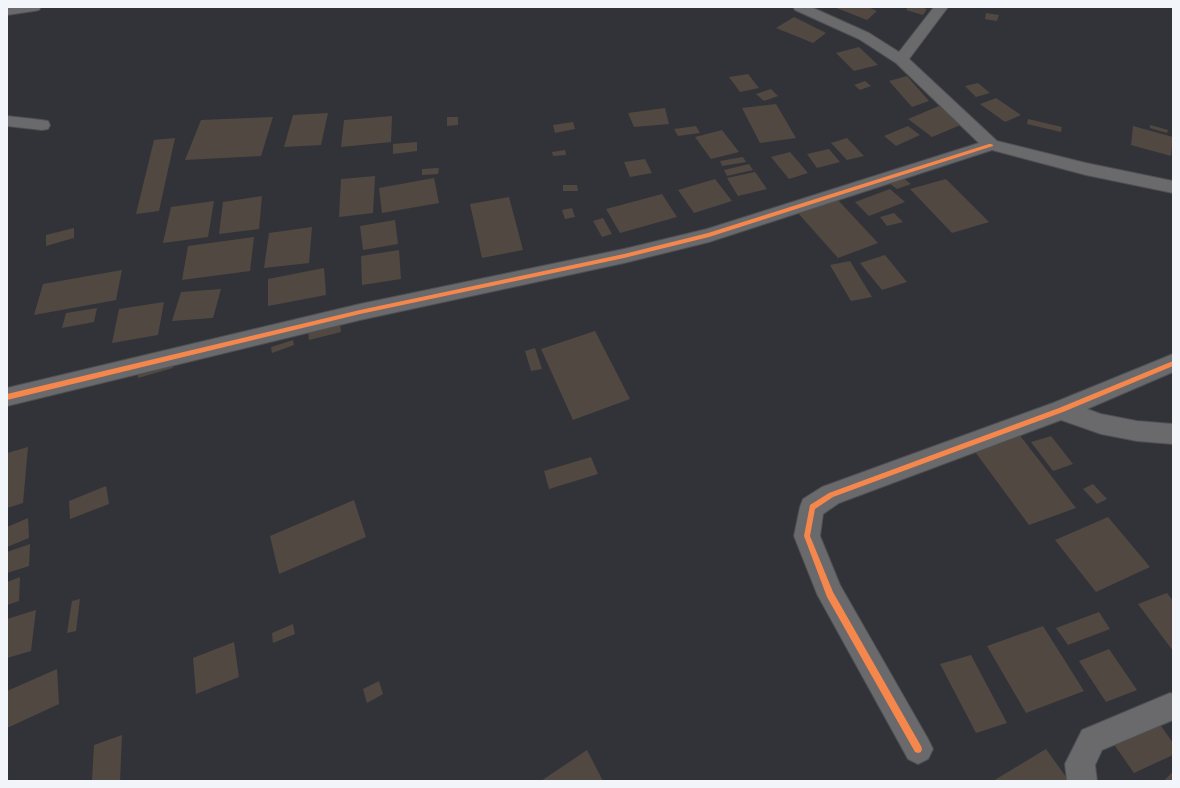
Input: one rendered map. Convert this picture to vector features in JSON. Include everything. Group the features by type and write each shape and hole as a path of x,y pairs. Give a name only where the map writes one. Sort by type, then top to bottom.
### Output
{"street":[{"path":"7,11 34,7"},
{"path":"901,60 941,7"},
{"path":"806,8 864,36 901,60 991,146 1086,169 1173,187"},
{"path":"7,121 42,125"},
{"path":"7,397 360,312 624,256 709,235 991,146"},
{"path":"918,749 830,594 807,536 812,507 831,495 1061,410 1173,363"},
{"path":"1061,410 1101,424 1137,431 1173,434"},
{"path":"1082,781 1080,764 1092,740 1170,707"}],"building":[{"path":"834,7 868,7 877,11 867,20"},
{"path":"908,7 920,7 927,9 923,15 906,10"},
{"path":"986,13 999,15 997,21 985,19"},
{"path":"794,17 826,33 813,43 776,28"},
{"path":"859,47 878,65 854,71 836,53"},
{"path":"748,74 759,88 740,92 729,77"},
{"path":"907,76 929,101 912,107 889,81"},
{"path":"865,81 871,86 860,90 854,85"},
{"path":"978,83 990,93 976,97 965,86"},
{"path":"771,89 778,96 764,101 756,94"},
{"path":"996,98 1021,115 1005,122 980,104"},
{"path":"776,104 796,138 760,143 742,108"},
{"path":"939,106 963,124 932,137 908,119"},
{"path":"665,108 669,124 634,127 628,113"},
{"path":"328,113 321,145 284,147 293,115"},
{"path":"392,116 391,142 341,147 344,120"},
{"path":"273,117 261,156 185,160 201,120"},
{"path":"447,117 458,117 458,125 447,126"},
{"path":"1028,119 1062,127 1061,132 1027,124"},
{"path":"573,122 575,129 555,133 553,125"},
{"path":"1150,125 1168,130 1167,133 1150,128"},
{"path":"696,126 700,133 678,136 674,129"},
{"path":"908,126 920,135 896,146 884,136"},
{"path":"1133,126 1173,137 1171,156 1131,145"},
{"path":"722,130 739,152 711,159 695,137"},
{"path":"175,138 159,211 136,214 154,140"},
{"path":"847,138 864,156 847,160 831,143"},
{"path":"417,142 417,151 393,154 393,144"},
{"path":"829,149 840,162 817,168 807,154"},
{"path":"565,150 566,155 553,156 552,152"},
{"path":"790,152 808,173 789,179 771,157"},
{"path":"743,157 746,162 722,166 720,161"},
{"path":"645,159 652,173 630,177 624,162"},
{"path":"749,164 753,170 727,176 724,170"},
{"path":"439,168 438,174 422,175 422,169"},
{"path":"755,172 767,189 738,196 727,178"},
{"path":"375,176 373,213 339,217 341,179"},
{"path":"434,178 439,203 382,213 379,188"},
{"path":"903,178 911,184 897,189 890,184"},
{"path":"715,179 732,201 694,213 678,190"},
{"path":"946,179 989,222 952,233 910,189"},
{"path":"563,185 577,185 578,191 563,191"},
{"path":"890,189 905,202 869,216 855,202"},
{"path":"662,194 677,217 620,233 606,209"},
{"path":"262,196 259,229 219,234 223,202"},
{"path":"509,197 523,250 482,258 470,204"},
{"path":"837,199 878,243 838,258 798,213"},
{"path":"214,201 208,237 163,243 171,207"},
{"path":"572,208 575,217 565,219 562,210"},
{"path":"894,213 903,222 887,226 880,217"},
{"path":"603,218 612,234 602,237 593,221"},
{"path":"395,220 398,244 363,250 360,226"},
{"path":"312,227 309,263 264,268 269,233"},
{"path":"74,228 74,238 46,246 46,235"},
{"path":"254,237 250,271 182,280 188,246"},
{"path":"399,250 401,279 362,285 361,256"},
{"path":"885,255 907,282 882,290 860,263"},
{"path":"850,261 872,297 851,301 830,265"},
{"path":"324,268 326,295 268,306 268,279"},
{"path":"122,270 116,300 34,315 43,284"},
{"path":"221,289 213,318 172,321 181,292"},
{"path":"164,302 158,335 112,343 119,309"},
{"path":"97,308 94,322 62,328 66,313"},
{"path":"340,323 341,332 309,340 308,330"},
{"path":"595,331 630,399 573,420 541,349"},
{"path":"293,340 294,345 272,353 271,347"},
{"path":"535,348 542,369 531,371 525,351"},
{"path":"172,359 173,368 138,378 137,369"},
{"path":"1018,433 1076,508 1029,525 973,449"},
{"path":"1051,436 1073,464 1053,471 1031,442"},
{"path":"28,447 23,503 7,508 7,453"},
{"path":"591,457 598,474 549,489 544,471"},
{"path":"1093,484 1107,499 1097,504 1083,489"},
{"path":"106,486 109,504 70,519 69,501"},
{"path":"354,500 366,537 279,574 270,536"},
{"path":"1108,517 1150,567 1096,592 1055,540"},
{"path":"28,518 29,538 7,547 7,527"},
{"path":"30,544 29,566 7,573 7,552"},
{"path":"20,577 19,601 7,605 7,582"},
{"path":"1167,593 1173,601 1173,651 1138,604"},
{"path":"80,599 76,631 67,633 72,601"},
{"path":"36,610 31,651 7,658 7,619"},
{"path":"1099,612 1110,629 1068,645 1056,628"},
{"path":"293,624 295,634 273,643 272,633"},
{"path":"1043,626 1084,691 1026,713 987,646"},
{"path":"234,642 239,677 196,694 193,658"},
{"path":"1109,649 1137,690 1106,702 1079,661"},
{"path":"971,655 1007,723 976,733 940,664"},
{"path":"57,669 59,704 7,728 7,691"},
{"path":"379,681 383,694 367,703 363,689"},
{"path":"1159,723 1173,743 1173,755 1134,773 1113,743"},
{"path":"122,735 120,781 92,781 94,745"},
{"path":"1046,749 1069,781 993,781"},
{"path":"587,750 603,781 541,781"},
{"path":"1173,771 1173,781 1164,781"}],"cycle path":[{"path":"7,397 360,312 624,256 709,235 991,145"},
{"path":"918,749 830,594 807,536 812,507 831,495 1061,410 1173,363"}]}
